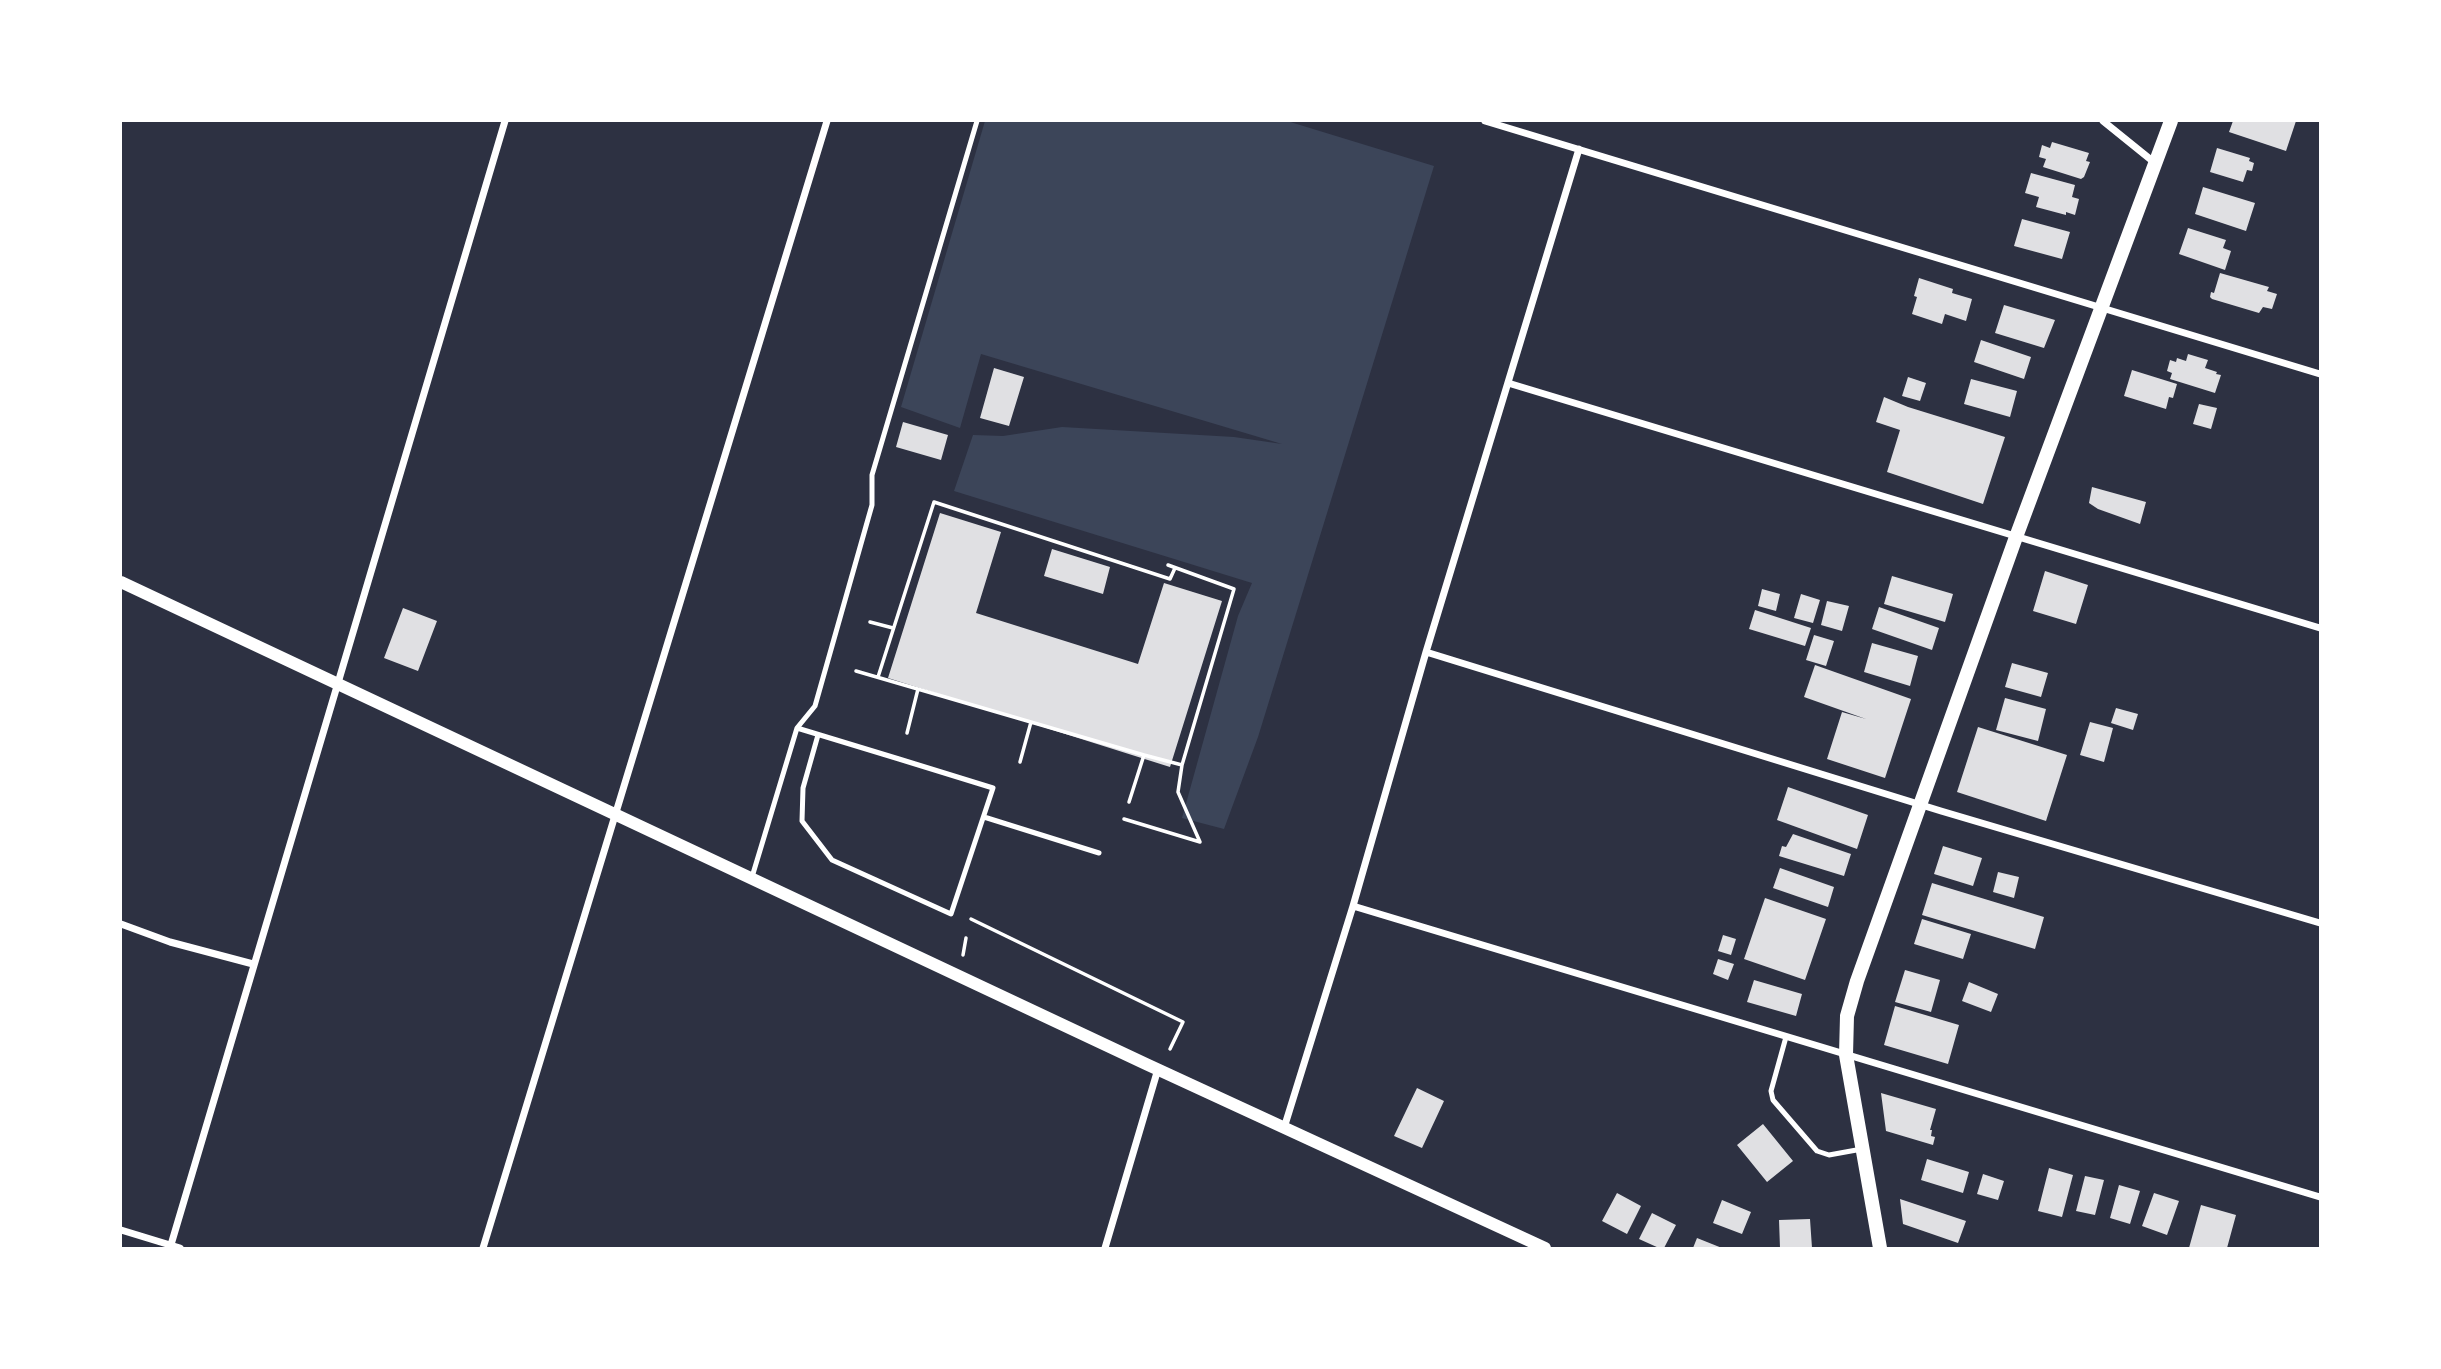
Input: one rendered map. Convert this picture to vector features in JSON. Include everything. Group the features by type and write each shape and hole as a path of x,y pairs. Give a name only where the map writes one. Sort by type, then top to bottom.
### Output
{"main road":[{"path":"1880,1248 1846,1055 1847,1016 1857,981 2016,537 2171,121"}],"street":[{"path":"170,1247 505,121"},
{"path":"483,1248 827,121"},
{"path":"1485,121 2320,374"},
{"path":"2103,121 2155,163"},
{"path":"1284,1128 1579,149"},
{"path":"1508,383 2320,628"},
{"path":"121,582 1545,1248"},
{"path":"1426,652 1920,805 2320,923"},
{"path":"1353,906 2320,1197"},
{"path":"121,924 170,942 253,964"},
{"path":"1105,1248 1158,1069"},
{"path":"121,1230 180,1248"}],"lane":[{"path":"752,877 797,728 815,706 872,505 872,475 977,121"},
{"path":"797,728 818,734 993,788 951,914 832,860 802,821 803,788 818,734"},
{"path":"984,817 1099,853"},
{"path":"1786,1037 1771,1091 1773,1100 1817,1151 1829,1155 1862,1149"}],"path":[{"path":"878,677 934,502 1170,579 1175,568"},
{"path":"1124,820 1200,842 1178,792 1182,765 1234,589 1168,565"},
{"path":"870,622 893,628"},
{"path":"856,671 1182,765"},
{"path":"907,733 918,689"},
{"path":"1020,762 1031,722"},
{"path":"1129,802 1144,755"},
{"path":"971,919 1183,1021 1170,1049"},
{"path":"963,956 966,938"}],"shaded area":[{"path":"985,121 1287,121 1434,166 1258,737 1224,829 1182,818 1238,616 1252,583 954,491 973,435 1003,436 1062,427 1234,437 1282,444 981,354 960,428 901,407"}],"building":[{"path":"2233,121 2296,121 2286,151 2229,132"},
{"path":"2052,142 2089,153 2086,161 2090,162 2084,177 2081,179 2043,167 2046,159 2039,157 2042,145 2050,148"},
{"path":"2217,148 2250,158 2249,161 2254,163 2252,171 2247,170 2243,182 2210,172"},
{"path":"2031,173 2075,185 2072,197 2079,199 2075,215 2036,207 2039,197 2025,193"},
{"path":"2203,187 2255,203 2246,231 2195,214"},
{"path":"2022,219 2070,232 2062,259 2014,246"},
{"path":"2188,228 2226,240 2223,248 2231,251 2225,270 2179,254"},
{"path":"2220,273 2269,287 2267,291 2277,294 2272,309 2263,307 2259,313 2212,299 2211,292 2214,293"},
{"path":"1919,278 1953,289 1952,293 1972,299 1966,321 1945,314 1942,324 1912,314"},
{"path":"2004,305 2055,320 2044,348 1995,333"},
{"path":"1981,340 2031,357 2024,379 1974,362"},
{"path":"2188,354 2208,360 2205,368 2221,375 2215,393 2170,379 2172,373 2167,371 2170,360 2176,362 2177,358 2186,361"},
{"path":"994,368 1024,377 1009,426 980,418"},
{"path":"2132,370 2177,384 2166,409 2124,396"},
{"path":"1908,377 1926,383 1920,401 1902,396"},
{"path":"1971,379 2017,391 2010,417 1964,404"},
{"path":"1884,397 2005,437 1983,504 1887,472 1900,430 1876,422"},
{"path":"2199,404 2217,408 2211,429 2193,424"},
{"path":"903,422 948,435 941,460 896,447"},
{"path":"2092,487 2146,502 2140,524 2098,509 2089,503"},
{"path":"940,513 1001,532 976,613 1138,664 1164,583 1222,601 1170,767 888,678"},
{"path":"1052,549 1110,567 1103,594 1044,576"},
{"path":"2045,571 2088,585 2076,624 2033,611"},
{"path":"1892,576 1953,594 1945,622 1884,604"},
{"path":"1762,589 1780,594 1776,611 1758,606"},
{"path":"1801,594 1820,600 1813,623 1794,618"},
{"path":"1827,601 1849,606 1842,631 1821,625"},
{"path":"1879,607 1939,628 1932,650 1872,629"},
{"path":"403,608 437,621 418,671 384,658"},
{"path":"1755,610 1811,628 1805,646 1749,629"},
{"path":"1814,635 1834,641 1826,666 1806,660"},
{"path":"1872,643 1918,656 1910,686 1864,672"},
{"path":"2012,663 2048,673 2041,697 2005,687"},
{"path":"1815,665 1911,699 1885,778 1827,759 1842,712 1866,719 1804,697"},
{"path":"2005,698 2046,709 2038,741 1996,730"},
{"path":"2116,708 2138,714 2133,730 2111,723"},
{"path":"2090,722 2113,728 2104,762 2080,755"},
{"path":"1978,727 2067,755 2046,821 1957,792"},
{"path":"1788,787 1868,815 1857,849 1777,820"},
{"path":"1793,834 1851,854 1844,876 1779,856 1782,846 1786,847"},
{"path":"1943,846 1982,858 1973,886 1934,874"},
{"path":"1780,868 1834,887 1828,907 1773,888"},
{"path":"1998,872 2019,877 2014,898 1993,892"},
{"path":"1932,883 2044,917 2035,949 1922,915"},
{"path":"1765,898 1826,919 1805,980 1744,959"},
{"path":"1922,919 1971,934 1963,959 1914,944"},
{"path":"1723,935 1736,939 1731,955 1718,951"},
{"path":"1718,959 1734,964 1728,980 1713,974"},
{"path":"1905,970 1940,980 1931,1012 1895,1002"},
{"path":"1754,980 1802,994 1796,1016 1747,1002"},
{"path":"1969,982 1998,994 1991,1012 1962,1001"},
{"path":"1895,1006 1959,1025 1948,1064 1884,1045"},
{"path":"1417,1088 1444,1101 1422,1148 1394,1136"},
{"path":"1881,1093 1936,1109 1930,1130 1931,1136 1935,1137 1933,1145 1886,1131"},
{"path":"1763,1124 1793,1161 1767,1182 1737,1145"},
{"path":"1927,1159 1969,1172 1963,1193 1921,1180"},
{"path":"2049,1168 2073,1175 2062,1217 2038,1211"},
{"path":"1983,1174 2004,1181 1998,1200 1977,1194"},
{"path":"2085,1176 2104,1180 2095,1215 2076,1211"},
{"path":"2119,1185 2140,1191 2130,1224 2110,1218"},
{"path":"1617,1193 1641,1206 1627,1234 1602,1221"},
{"path":"2154,1193 2179,1201 2167,1235 2142,1226"},
{"path":"1900,1199 1966,1221 1958,1243 1903,1224"},
{"path":"1722,1200 1751,1212 1742,1234 1713,1223"},
{"path":"2201,1205 2236,1215 2227,1248 2189,1248"},
{"path":"1652,1213 1676,1225 1664,1248 1639,1239"},
{"path":"1810,1219 1812,1248 1780,1248 1779,1220"},
{"path":"1697,1238 1722,1248 1693,1248"}]}
